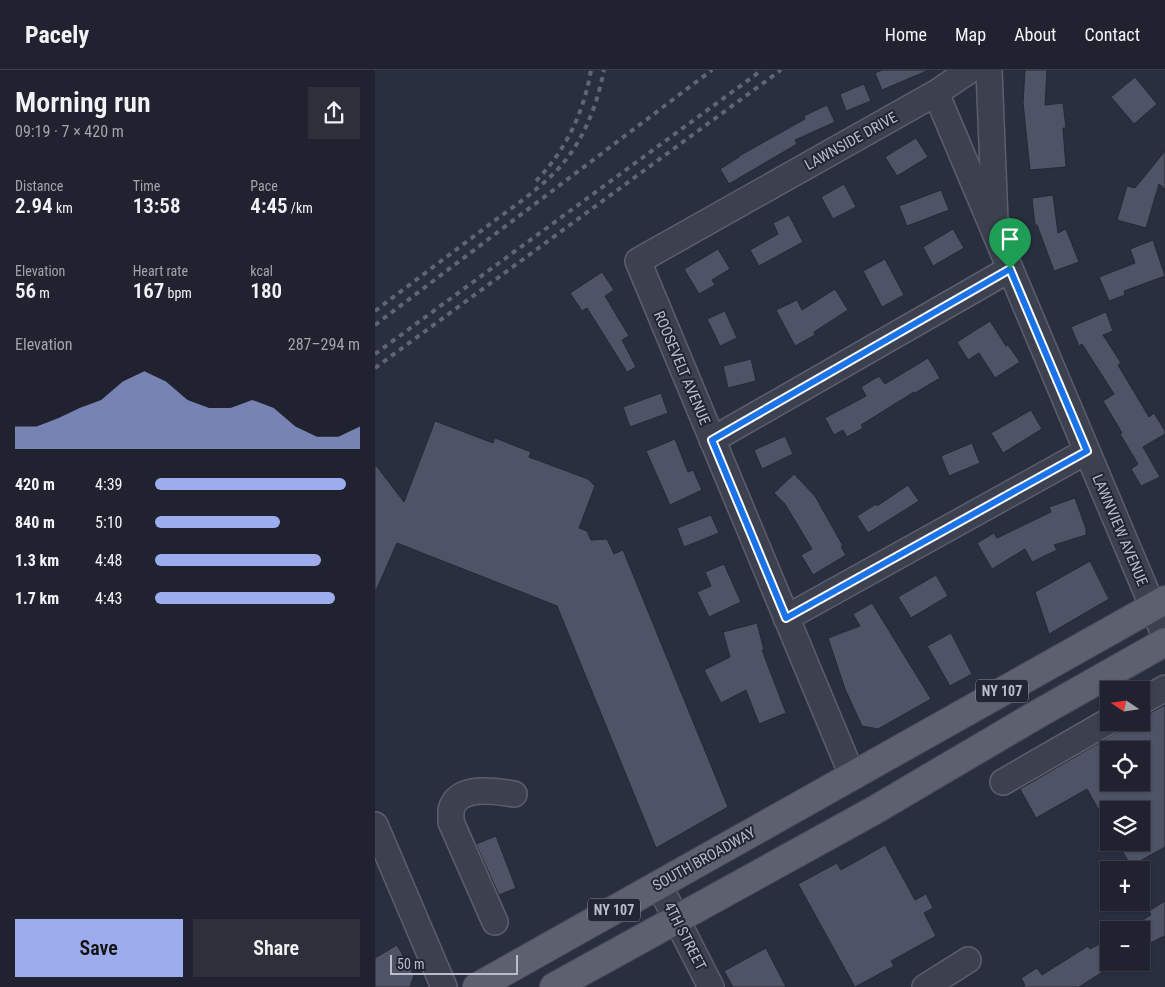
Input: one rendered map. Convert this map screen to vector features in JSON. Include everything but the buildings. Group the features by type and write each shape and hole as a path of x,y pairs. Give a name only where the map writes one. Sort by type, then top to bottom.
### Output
{"main road":[{"name":"NY 107","path":"852,775 1159,603"},
{"name":"NY 107","path":"554,987 873,811 1165,642"},
{"name":"SOUTH BROADWAY","path":"477,987 852,775"}],"street":[{"name":"LAWNSIDE DRIVE","path":"765,189 936,93 970,70"},
{"path":"989,70 996,236"},
{"name":"LAWNVIEW AVENUE","path":"936,93 1087,451 1159,603 1165,636"},
{"name":"ROOSEVELT AVENUE","path":"765,189 638,261 852,775"},
{"path":"712,440 1010,269"},
{"path":"786,618 1087,451"},
{"path":"1150,697 1165,688"},
{"path":"1003,782 1100,726"},
{"path":"495,922 451,822 451,809 457,800 464,795 475,792 492,791 514,794"},
{"path":"375,825 444,987"},
{"name":"4TH STREET","path":"659,885 711,987"},
{"path":"925,987 968,960"}],"railway":[{"path":"536,181 547,169 572,130 584,101 591,70"},
{"path":"375,311 525,198 558,169 575,147 588,123 604,70"},
{"path":"375,325 712,70"},
{"path":"375,354 762,70"},
{"path":"375,368 781,70"}],"route":[{"path":"1010,269 1087,451 786,618 712,440 1010,269"}]}
